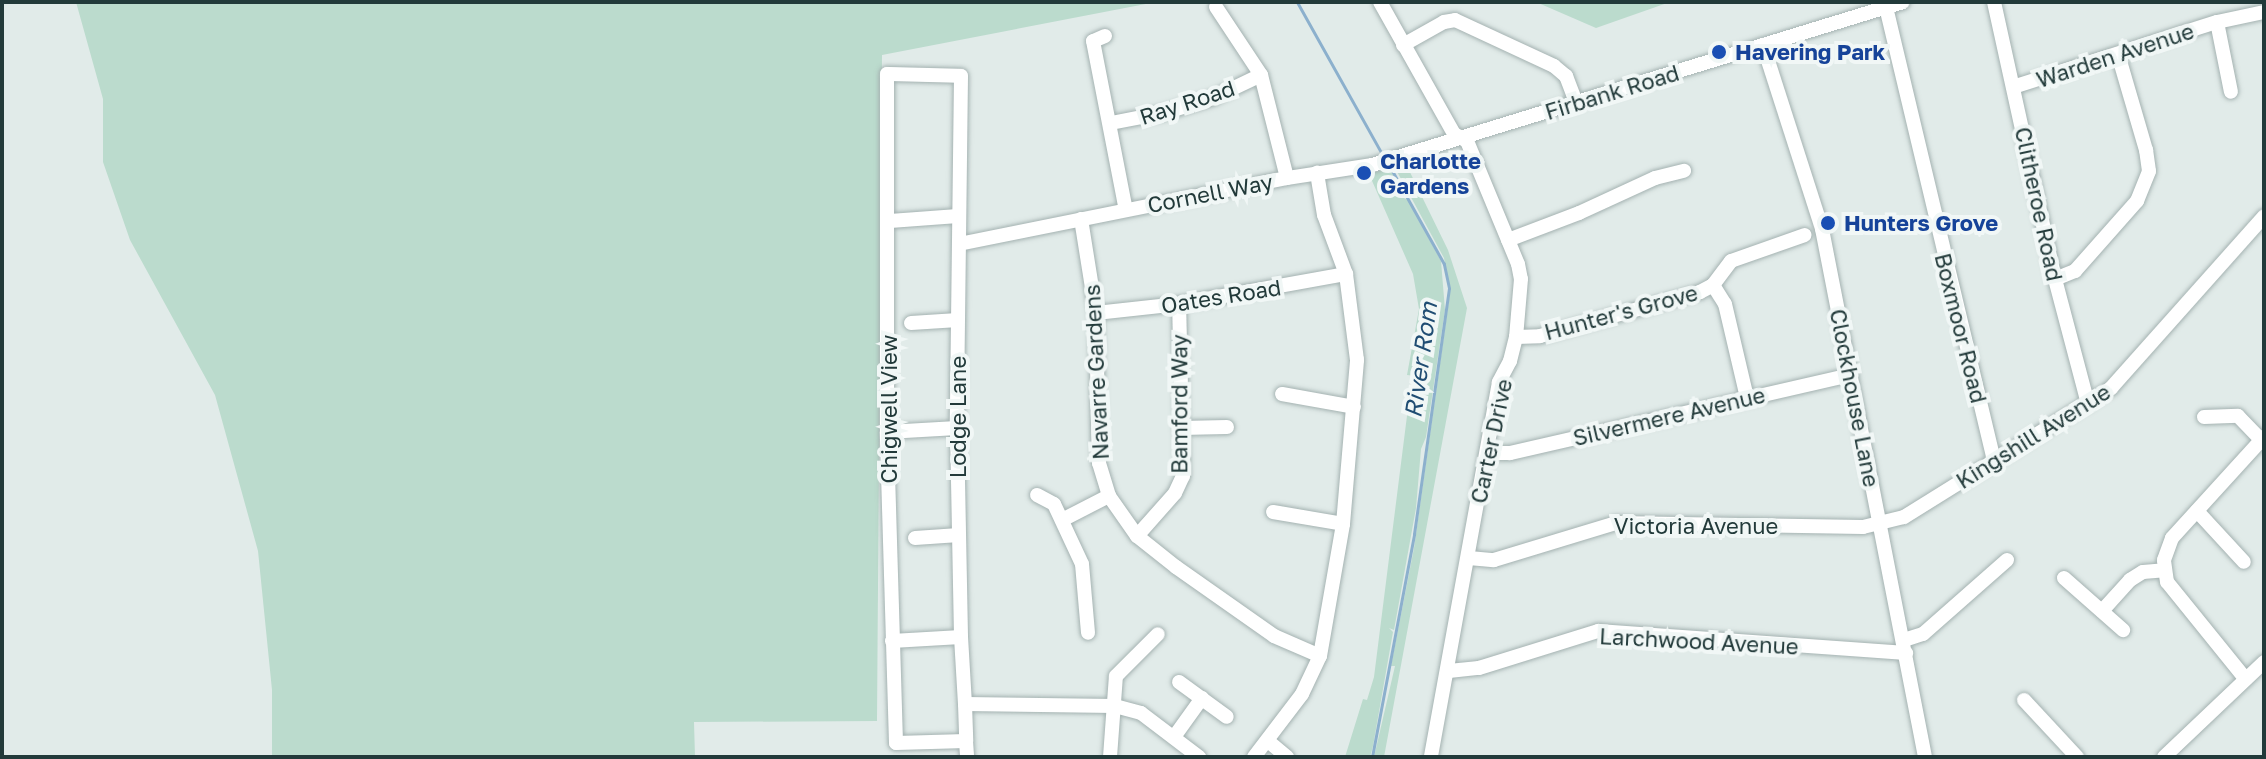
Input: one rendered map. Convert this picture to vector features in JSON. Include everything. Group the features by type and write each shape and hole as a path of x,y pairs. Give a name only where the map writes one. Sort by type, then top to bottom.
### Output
{"street":[{"name":"Carter Drive","path":"1380,2 1451,130 1467,141 1521,279 1516,337 1510,361 1499,382 1431,757"},
{"name":"Firbank Road","path":"1460,137 1903,2"},
{"name":"Clitheroe Road","path":"1994,2 2055,279 2088,404"},
{"path":"1216,7 1261,75 1287,178"},
{"name":"Boxmoor Road","path":"1886,7 1994,462"},
{"name":"Warden Avenue","path":"2013,87 2217,22 2264,12"},
{"path":"1403,45 1444,22 1455,20 1554,66 1566,76 1576,102"},
{"path":"2217,22 2231,92"},
{"path":"1105,36 1093,41 1126,210"},
{"name":"Clockhouse Lane","path":"1763,45 1825,245 1925,757"},
{"path":"2055,279 2075,271 2137,201 2149,171 2146,150 2118,54"},
{"name":"Chigwell View","path":"961,76 887,74 890,221 887,432 896,743 966,741"},
{"name":"Ray Road","path":"1111,123 1163,113 1213,98 1261,75"},
{"name":"Lodge Lane","path":"961,76 957,428 967,757"},
{"name":"Cornell Way","path":"959,244 1384,161 1460,137"},
{"path":"1508,240 1579,213 1655,178 1684,171"},
{"path":"1254,757 1302,694 1320,656 1343,524 1357,360 1346,274 1324,215 1317,173"},
{"path":"1817,213 1805,235 1825,245"},
{"path":"890,221 958,216"},
{"name":"Kingshill Avenue","path":"1880,524 1904,517 2088,404 2126,372 2264,216"},
{"name":"Navarre Gardens","path":"1081,219 1096,313 1095,404 1099,463 1109,496 1137,536 1274,636 1320,656"},
{"name":"Hunter's Grove","path":"1516,337 1540,336 1700,292 1713,285 1731,261 1805,235"},
{"name":"Oates Road","path":"1096,313 1179,304 1346,274"},
{"path":"1713,285 1725,304 1747,398"},
{"name":"Bamford Way","path":"1137,536 1175,493 1183,476 1179,304"},
{"path":"911,323 958,320"},
{"name":"Silvermere Avenue","path":"1487,453 1510,453 1851,375"},
{"path":"1282,394 1354,407"},
{"path":"2204,417 2238,416 2263,438 2172,538 2165,552 2164,570 2167,582 2244,677"},
{"path":"1181,428 1227,427"},
{"path":"887,432 957,428"},
{"path":"1037,495 1054,504 1082,564 1088,633"},
{"path":"1062,520 1109,496"},
{"path":"2197,511 2244,562"},
{"path":"1273,512 1343,524"},
{"name":"Victoria Avenue","path":"1469,558 1494,560 1616,523 1863,527 1880,524"},
{"path":"915,538 959,535"},
{"path":"1905,646 1923,634 2007,560"},
{"path":"2102,611 2130,580 2143,572 2164,570"},
{"path":"2064,578 2123,630"},
{"name":"Larchwood Avenue","path":"1449,671 1479,668 1598,631 1905,646"},
{"path":"1110,757 1116,676 1158,634"},
{"path":"892,641 961,637"},
{"path":"2164,757 2244,677 2262,667"},
{"path":"1179,682 1227,717"},
{"path":"1174,737 1202,698"},
{"path":"2024,700 2077,757"},
{"path":"965,704 1115,706 1141,713 1199,757"},
{"path":"1268,741 1287,757"}],"green space":[{"path":"76,2 1156,2 882,55 877,721 694,722 695,757 272,757 272,690 258,551 215,395 130,240 103,162 103,99"},
{"path":"1536,2 1670,2 1596,28"},
{"path":"1406,164 1448,250 1467,308 1384,757 1374,757 1395,666 1391,666 1414,548 1450,293 1444,258 1394,166"},
{"path":"1389,168 1406,196 1400,196 1408,200 1441,261 1445,310 1426,437 1421,449 1416,508 1394,630 1389,628 1393,632 1373,746 1370,757 1345,757 1363,699 1367,700 1374,677 1409,400 1416,376 1407,375 1419,309 1413,274 1369,174"}],"waterway":[{"name":"River Rom","path":"1297,2 1383,156"},
{"name":"River Rom","path":"1372,757 1414,534 1449,288 1444,264 1389,165"}],"place":[{"name":"Havering Park","path":"1719,52"},
{"name":"Charlotte Gardens","path":"1364,173"},
{"name":"Hunters Grove","path":"1828,223"}]}
